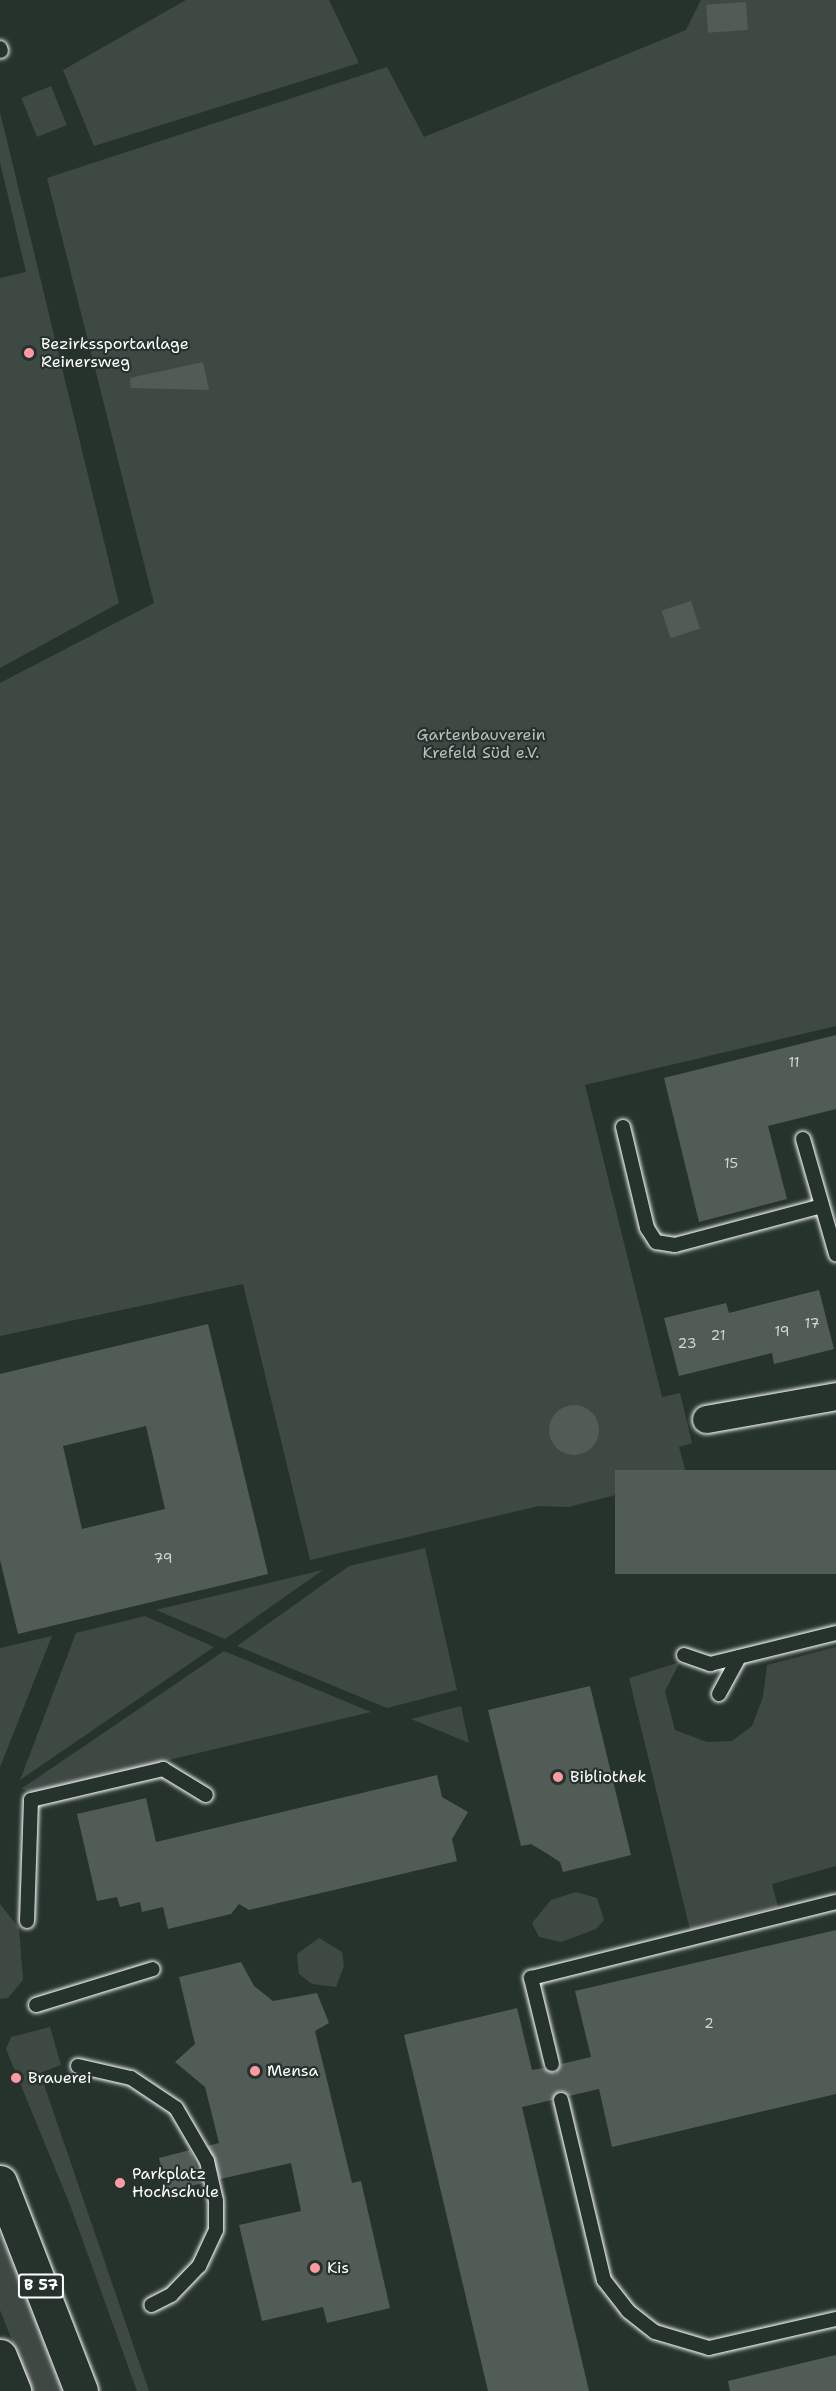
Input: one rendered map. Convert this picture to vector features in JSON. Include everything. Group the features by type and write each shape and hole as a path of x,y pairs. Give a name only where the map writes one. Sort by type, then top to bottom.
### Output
{"main road":[{"name":"B 57","path":"0,2182 81,2391"},
{"path":"0,2356 14,2391"}],"street":[{"path":"706,1419 836,1396"}],"lane":[{"path":"623,1127 647,1228 656,1242 675,1245 822,1206"},
{"path":"803,1139 836,1254"},
{"path":"684,1655 710,1664 836,1633"},
{"path":"719,1694 739,1657"},
{"path":"27,1921 31,1800 163,1769 206,1795"},
{"path":"552,2064 531,1978 836,1902"},
{"path":"36,2005 153,1969"},
{"path":"78,2066 131,2078 176,2108 207,2161 216,2201 216,2230 199,2266 171,2295 152,2305"},
{"path":"561,2100 604,2280 628,2311 655,2332 709,2348 836,2319"}],"green space":[{"path":"186,0 329,0 359,63 94,146 63,70"},
{"name":"Gartenbauverein Krefeld Süd e.V.","path":"701,0 836,0 836,1026 585,1085 662,1397 680,1393 692,1443 679,1447 687,1477 568,1507 539,1506 310,1560 243,1284 0,1336 0,683 154,603 47,178 387,67 424,137 686,30"},
{"path":"51,86 67,125 37,137 21,98"},
{"name":"Bezirkssportanlage Reinersweg","path":"0,112 119,603 0,668 0,278 26,272 0,162"},
{"path":"425,1548 457,1690 387,1708 237,1646 349,1566"},
{"path":"323,1570 225,1639 156,1610"},
{"path":"145,1616 214,1647 20,1780 76,1633"},
{"path":"52,1636 0,1767 0,1648"},
{"path":"836,1647 836,1866 772,1884 778,1907 690,1930 629,1678 680,1662 665,1691 675,1730 707,1742 732,1741 752,1726 763,1697 767,1665"},
{"path":"224,1651 371,1712 34,1792 21,1789"},
{"path":"461,1706 469,1743 411,1719"},
{"path":"576,1892 597,1898 604,1920 596,1929 561,1942 539,1937 532,1923 551,1900"},
{"path":"0,1904 19,1928 23,1980 8,1998 0,1999"},
{"path":"319,1938 342,1952 344,1966 336,1987 312,1984 299,1974 297,1954"},
{"path":"50,2027 61,2065 40,2073 149,2391 137,2391 70,2205 6,2049 11,2037"},
{"path":"0,2233 62,2391 32,2391 0,2310"}],"building":[{"path":"746,2 748,30 708,33 706,5"},
{"path":"203,362 209,390 131,388 130,378"},
{"path":"691,601 700,629 670,638 662,611"},
{"path":"836,1035 836,1109 768,1126 787,1199 699,1222 664,1078"},
{"path":"819,1290 834,1349 774,1364 772,1353 679,1376 664,1318 726,1303 729,1313"},
{"path":"208,1324 268,1574 18,1634 0,1560 0,1374","holes":["146,1426 165,1509 82,1529 63,1446"]},
{"path":"574,1405 592,1412 599,1430 592,1448 574,1455 556,1448 549,1430 556,1412"},
{"path":"615,1470 836,1470 836,1574 615,1574"},
{"name":"Bibliothek","path":"590,1686 631,1855 563,1872 560,1862 546,1853 531,1844 521,1846 488,1710"},
{"path":"437,1775 442,1797 468,1812 452,1839 457,1861 249,1910 239,1904 231,1914 168,1929 163,1907 142,1912 140,1902 120,1907 117,1897 97,1901 77,1814 146,1798 156,1842"},
{"path":"836,1930 836,2094 612,2147 599,2089 569,2096 560,2091 552,2100 522,2107 589,2391 488,2391 404,2035 517,2008 532,2070 544,2068 555,2073 561,2064 591,2057 575,1991"},
{"path":"241,1962 254,1986 273,2001 317,1993 329,2023 315,2031 352,2183 361,2181 390,2308 327,2323 323,2307 262,2321 239,2225 301,2211 291,2163 220,2179 208,2146 219,2143 205,2087 175,2062 195,2044 179,1977"},
{"path":"190,2150 203,2183 167,2192 159,2158"},
{"path":"836,2355 836,2391 730,2391 728,2381"}],"place":[{"name":"Bezirkssportanlage Reinersweg","path":"29,353"},
{"name":"Bibliothek","path":"558,1777"},
{"name":"Mensa","path":"255,2071"},
{"name":"Brauerei","path":"16,2078"},
{"name":"Parkplatz Hochschule","path":"120,2183"},
{"name":"Kis","path":"315,2268"}]}
